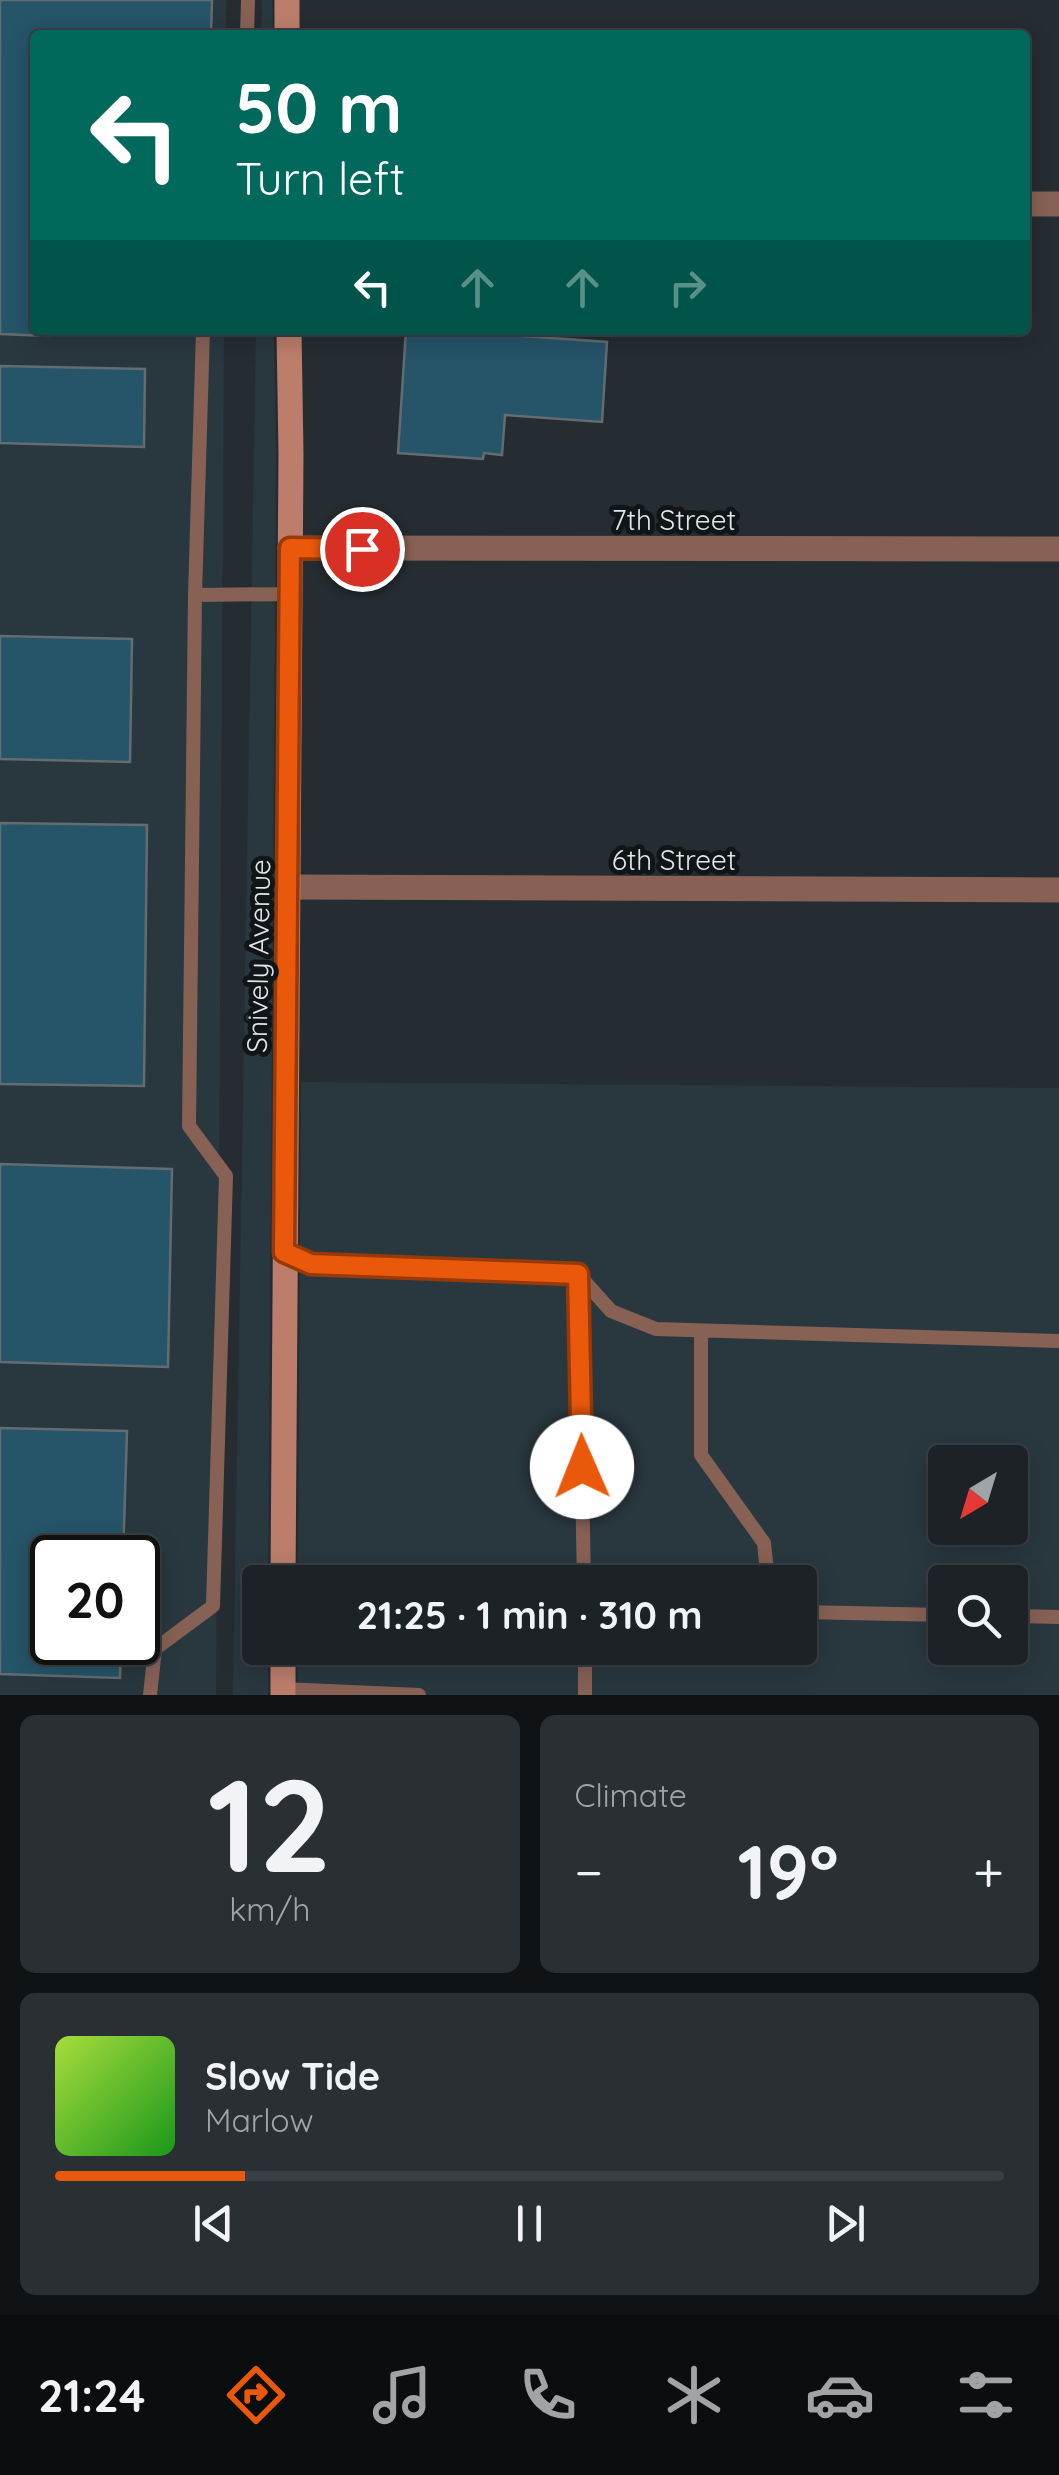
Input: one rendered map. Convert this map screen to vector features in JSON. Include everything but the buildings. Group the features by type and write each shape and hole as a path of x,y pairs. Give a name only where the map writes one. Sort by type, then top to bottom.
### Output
{"main road":[{"path":"287,0 288,30"},
{"name":"Snively Avenue","path":"284,1565 289,335"},
{"path":"283,1665 283,1692"}],"street":[{"path":"1030,204 1059,204"},
{"name":"7th Street","path":"290,548 1059,550"},
{"name":"6th Street","path":"289,887 1059,890"}],"lane":[{"path":"247,30 248,0"},
{"path":"150,1695 155,1649 213,1606 226,1176 189,1126 195,596 203,335"},
{"path":"195,596 290,594"},
{"path":"284,1252 311,1264 578,1274 611,1311 656,1329 1059,1341"},
{"path":"578,1274 584,1565"},
{"path":"701,1330 701,1455 764,1543 766,1565"},
{"path":"817,1612 928,1614"},
{"path":"1028,1616 1059,1617"},
{"path":"585,1665 586,1695"},
{"path":"283,1692 418,1695"}],"shaded area":[{"path":"0,0 226,0 226,30 30,30 30,335 224,335 216,1695 0,1695"},
{"path":"262,0 272,0 273,30 261,30"},
{"path":"256,335 274,335 276,455 268,1565 242,1565 242,1665 268,1665 268,1695 233,1695"},
{"path":"301,1082 1059,1088 1059,1695 298,1695 298,1665 817,1665 817,1565 298,1565"}],"route":[{"path":"362,549 290,548 284,1252 311,1264 578,1274 582,1467"}]}
